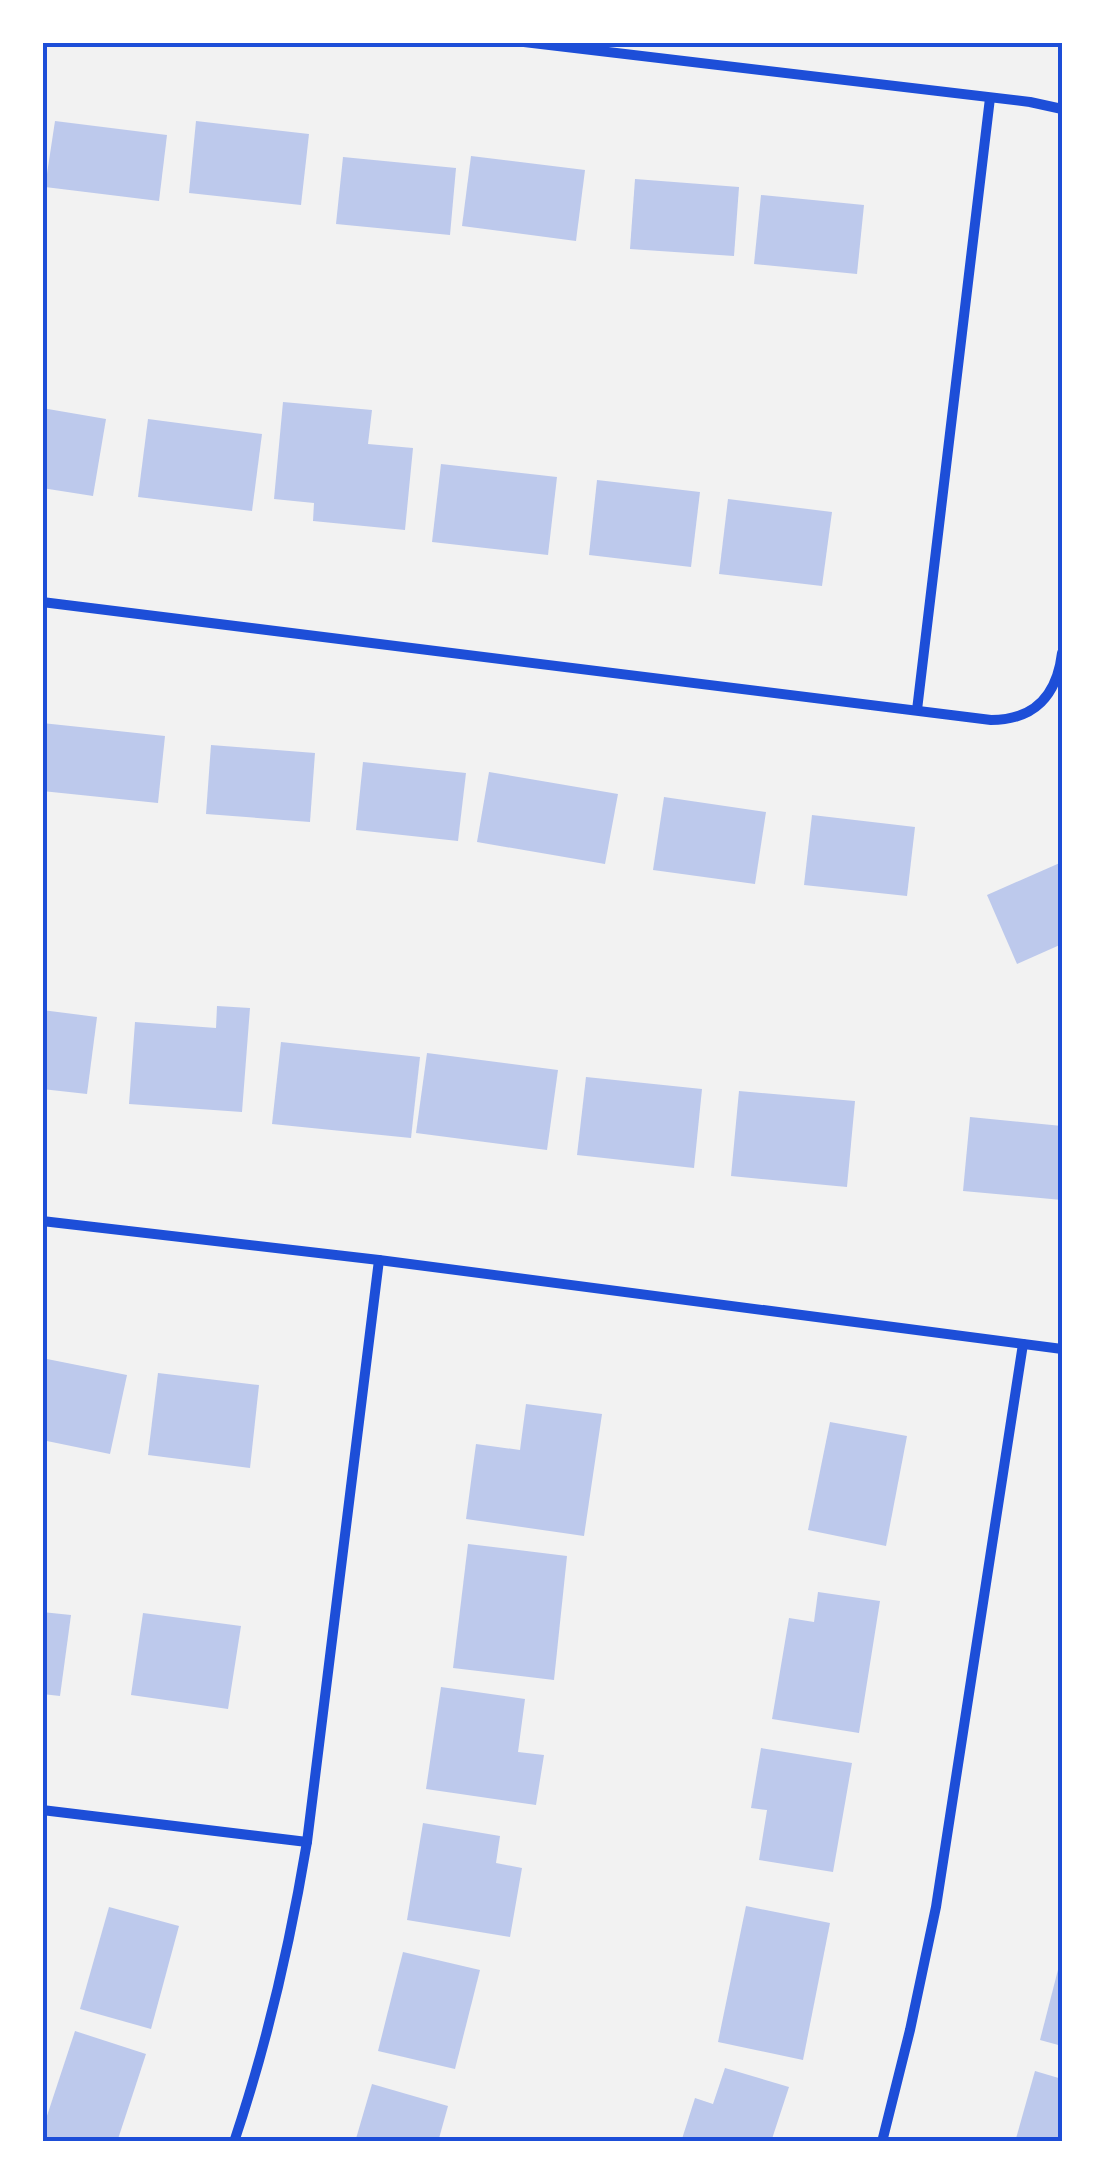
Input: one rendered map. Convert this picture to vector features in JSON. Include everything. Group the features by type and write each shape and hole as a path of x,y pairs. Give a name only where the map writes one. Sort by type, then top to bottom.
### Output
{"street":[{"path":"524,42 1062,108"},
{"path":"917,710 990,98"},
{"path":"42,602 991,720 1018,717 1042,702 1058,679 1062,653"},
{"path":"42,1221 379,1260 1062,1349"},
{"path":"234,2142 271,2017 307,1842 379,1260"},
{"path":"882,2142 936,1907 1023,1344"},
{"path":"42,1810 307,1842"}],"building":[{"path":"55,121 167,135 159,201 45,187"},
{"path":"196,121 309,134 301,205 189,193"},
{"path":"471,156 585,170 576,241 462,226"},
{"path":"343,157 456,168 450,235 336,224"},
{"path":"635,179 739,187 734,256 630,249"},
{"path":"761,195 864,205 857,274 754,264"},
{"path":"283,402 372,410 368,444 413,448 405,530 313,521 314,503 274,499"},
{"path":"42,408 106,419 93,496 42,488"},
{"path":"148,419 262,434 252,511 138,497"},
{"path":"441,464 557,477 548,555 432,542"},
{"path":"597,480 700,492 691,567 589,555"},
{"path":"728,499 832,512 822,586 719,574"},
{"path":"42,723 165,736 158,803 42,791"},
{"path":"211,745 315,753 310,822 206,814"},
{"path":"363,762 466,773 458,841 356,830"},
{"path":"489,772 618,794 605,864 477,842"},
{"path":"664,797 766,812 755,884 653,870"},
{"path":"812,815 915,827 907,896 804,885"},
{"path":"1062,862 1062,944 1017,964 987,895"},
{"path":"217,1006 250,1008 242,1112 129,1104 135,1022 216,1028"},
{"path":"42,1010 97,1017 87,1094 42,1089"},
{"path":"281,1042 420,1057 411,1138 272,1124"},
{"path":"427,1053 558,1070 547,1150 416,1133"},
{"path":"586,1077 702,1089 694,1168 577,1155"},
{"path":"739,1091 855,1101 847,1187 731,1176"},
{"path":"970,1117 1062,1126 1062,1200 963,1191"},
{"path":"42,1358 127,1375 110,1454 42,1440"},
{"path":"158,1373 259,1385 250,1468 148,1455"},
{"path":"526,1404 602,1414 584,1536 466,1519 476,1444 520,1450"},
{"path":"830,1422 907,1436 886,1546 808,1530"},
{"path":"468,1544 567,1556 554,1680 453,1668"},
{"path":"818,1592 880,1601 859,1733 772,1719 789,1618 814,1622"},
{"path":"42,1612 71,1615 60,1696 42,1694"},
{"path":"143,1613 241,1626 228,1709 131,1695"},
{"path":"441,1687 525,1699 518,1752 544,1755 536,1805 426,1789"},
{"path":"761,1748 852,1763 833,1872 759,1860 767,1810 751,1808"},
{"path":"423,1823 500,1836 496,1863 522,1868 510,1937 407,1920"},
{"path":"746,1906 830,1923 803,2060 718,2042"},
{"path":"109,1907 179,1926 151,2029 80,2009"},
{"path":"403,1952 480,1970 455,2069 378,2051"},
{"path":"1062,1958 1062,2046 1040,2040"},
{"path":"75,2031 146,2054 117,2142 42,2142 42,2131"},
{"path":"725,2068 789,2087 771,2142 681,2142 695,2098 713,2104"},
{"path":"1035,2071 1062,2079 1062,2142 1015,2142"},
{"path":"372,2084 448,2106 438,2142 355,2142"}]}
